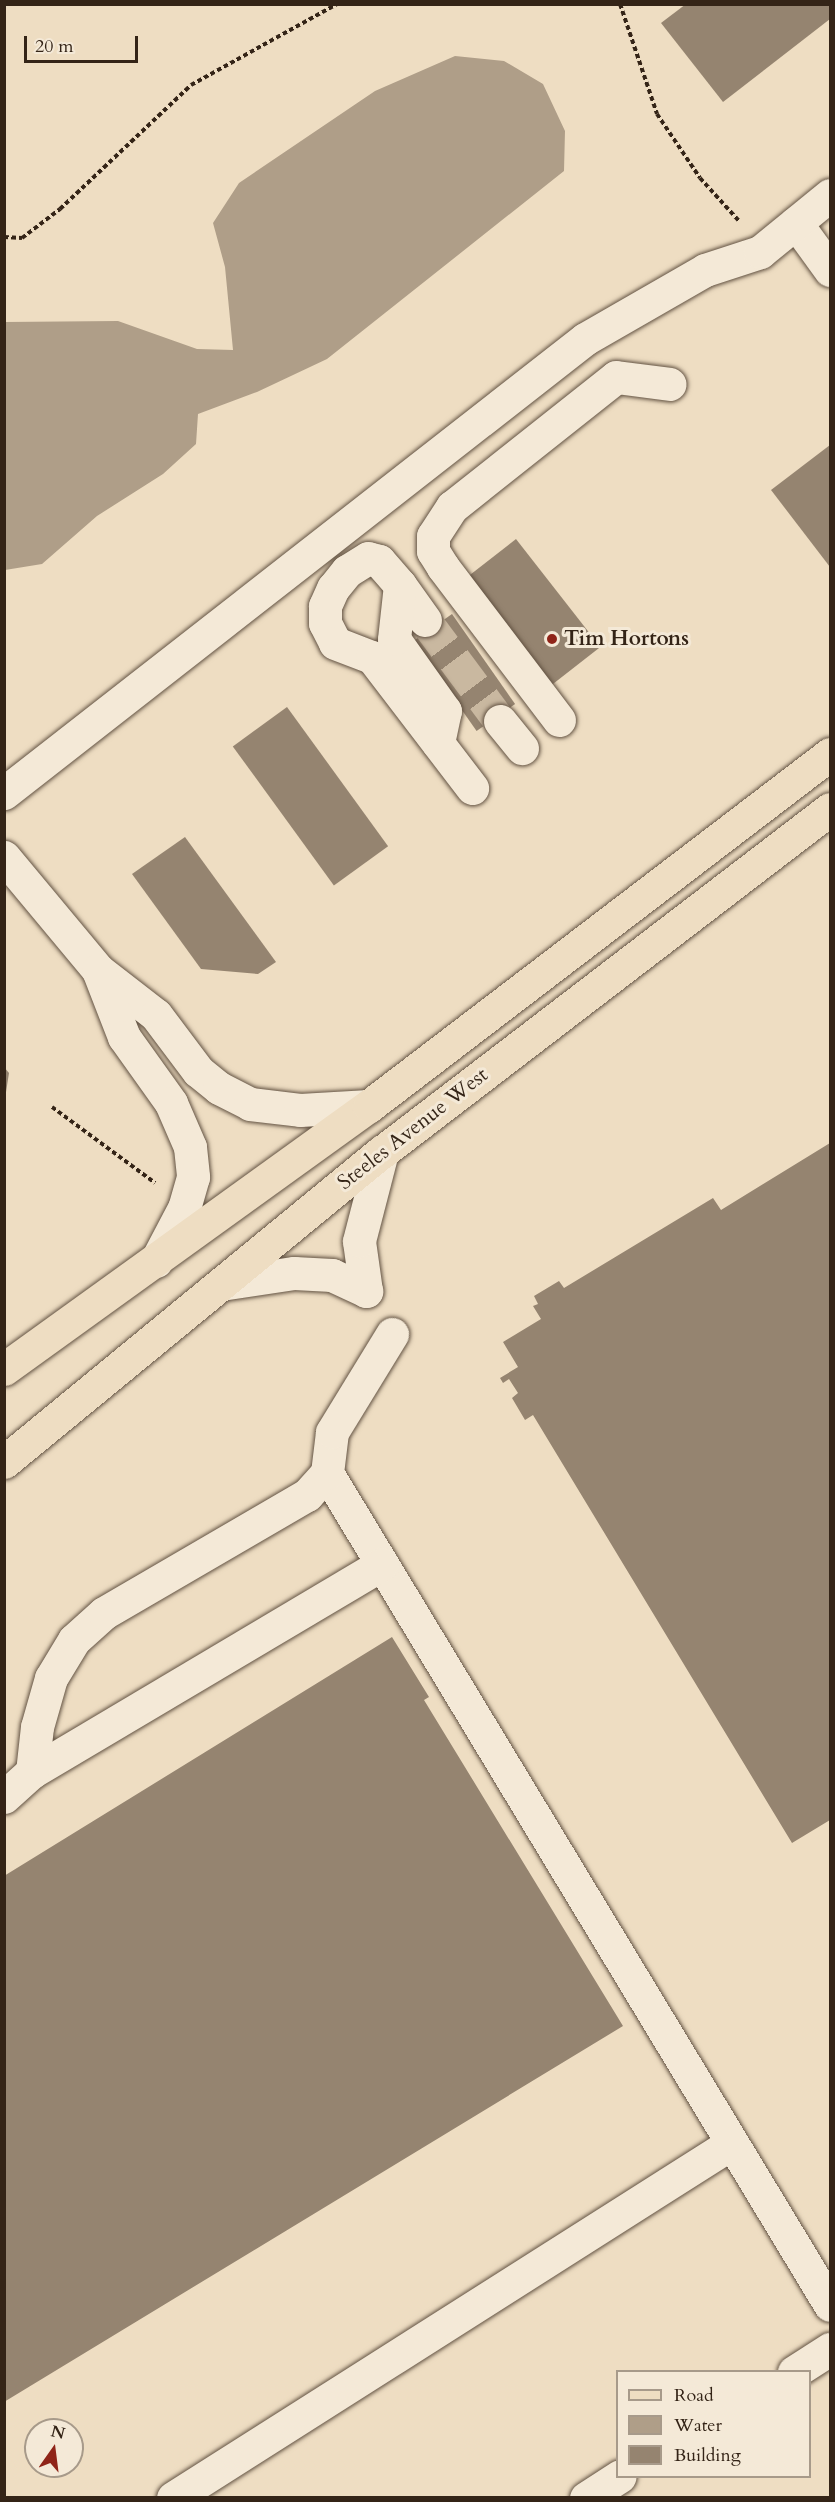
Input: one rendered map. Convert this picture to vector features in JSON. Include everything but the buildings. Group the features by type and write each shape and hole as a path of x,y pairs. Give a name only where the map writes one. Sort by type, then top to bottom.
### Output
{"main road":[{"name":"Steeles Avenue West","path":"4,1369 369,1106 831,754"},
{"name":"Steeles Avenue West","path":"4,1462 382,1152 831,809"}],"street":[{"path":"4,793 585,339 705,270 751,257 831,195"},
{"path":"796,223 831,270"},
{"path":"559,720 443,567 433,551 433,536 452,507 616,377 670,384"},
{"path":"425,620 380,561 368,558 347,571 333,588 325,606 325,623 335,644 372,657 472,788"},
{"path":"400,585 394,639 445,711 438,743"},
{"path":"500,721 522,748"},
{"path":"4,857 98,970 156,1015 198,1071 219,1088 250,1104 300,1110 369,1106"},
{"path":"98,970 124,1037 171,1103 190,1147 193,1177 184,1208 156,1261"},
{"path":"221,1284 294,1273 332,1275 366,1291 359,1241 382,1152"},
{"path":"32,1772 37,1727 51,1678 74,1640 105,1613 307,1495 327,1473 332,1432 392,1334"},
{"path":"327,1473 831,2305"},
{"path":"4,1797 32,1772 382,1564"},
{"path":"173,2498 732,2143"},
{"path":"797,2370 831,2349"},
{"path":"585,2498 617,2478"}],"path":[{"path":"4,237 22,238 60,209 191,85 337,4"},
{"path":"620,4 657,114 700,178 742,225"},
{"path":"52,1107 162,1188"}],"water":[{"path":"455,56 504,61 543,84 565,131 564,171 327,359 257,392 198,414 196,444 163,474 97,516 42,564 5,570 5,322 118,321 197,349 233,350 225,267 213,223 239,183 375,91"}],"tunnel":[{"path":"425,620 500,721"}],"place":[{"name":"Tim Hortons","path":"552,639"}]}
